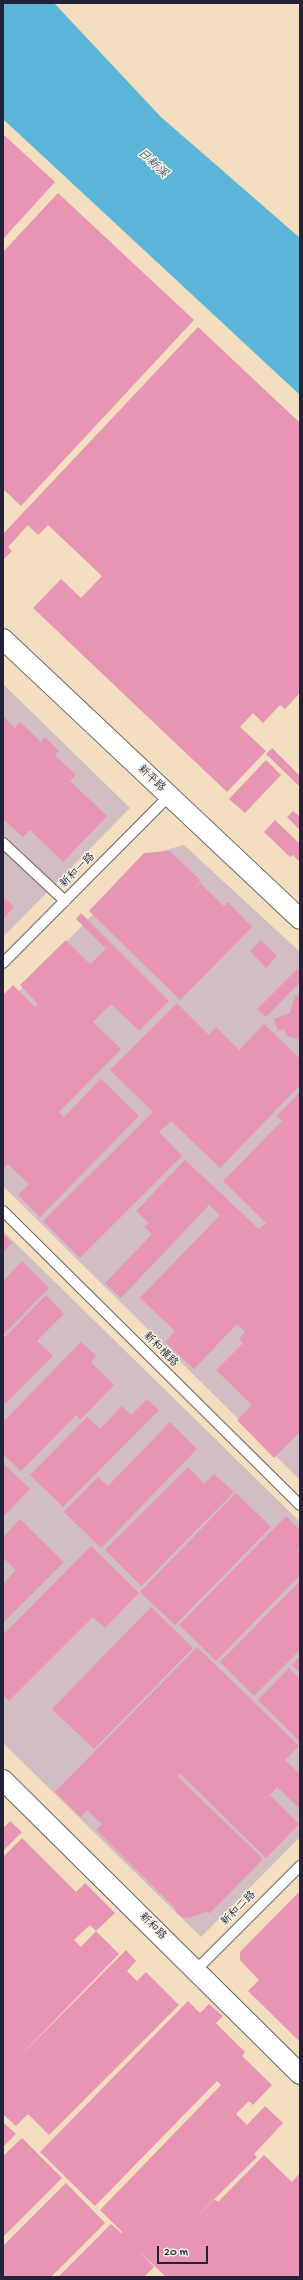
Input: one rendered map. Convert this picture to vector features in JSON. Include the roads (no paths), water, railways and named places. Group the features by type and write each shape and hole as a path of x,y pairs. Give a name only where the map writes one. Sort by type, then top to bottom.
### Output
{"street":[{"name":"新平路","path":"3,639 300,919"},
{"name":"新和路","path":"3,1780 300,2074"}],"lane":[{"name":"新和一路","path":"3,963 169,796"},
{"path":"3,843 64,901"},
{"name":"新和橫路","path":"3,1211 300,1505"},
{"name":"新和二路","path":"196,1970 300,1866"}],"water":[{"name":"日新溪","path":"3,3 54,3 161,117 300,238 300,395 3,119"}]}
